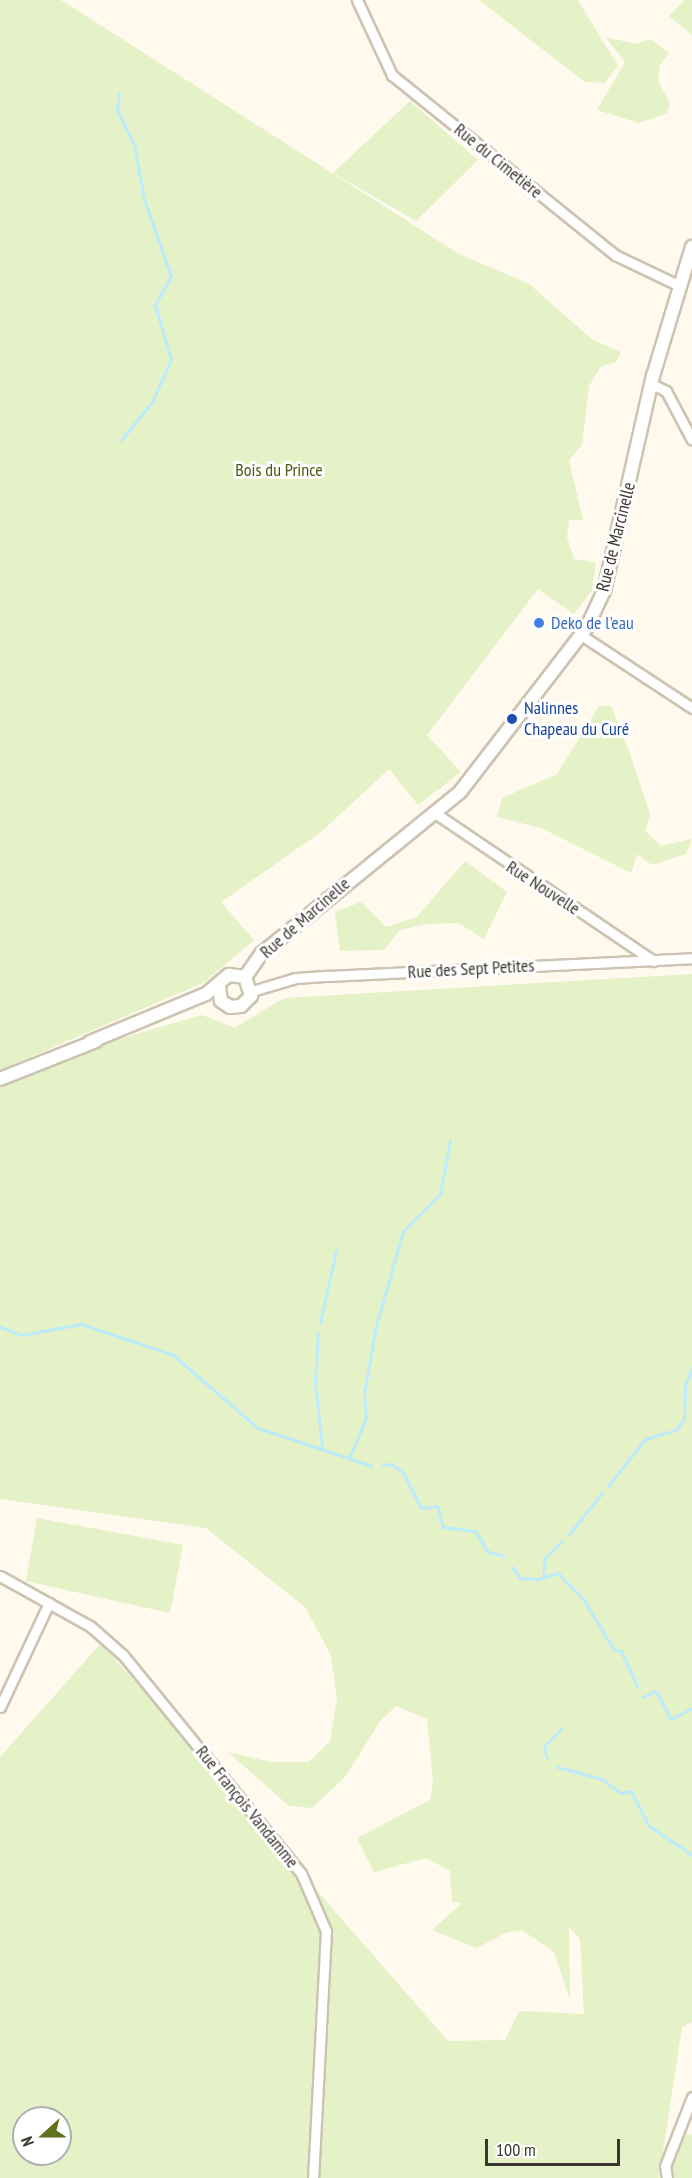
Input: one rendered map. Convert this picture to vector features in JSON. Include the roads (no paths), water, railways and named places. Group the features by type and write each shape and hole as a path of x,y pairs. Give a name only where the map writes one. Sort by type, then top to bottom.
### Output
{"street":[{"name":"Rue du Cimetière","path":"357,0 392,75 615,255 678,285"},
{"name":"Rue de Marcinelle","path":"245,977 262,953 465,787 581,635 604,591 652,384 678,285 692,247"},
{"path":"652,384 666,391 692,440"},
{"path":"581,635 692,708"},
{"name":"Rue Nouvelle","path":"435,813 654,961"},
{"name":"Rue des Sept Petites","path":"252,991 317,976 692,958"},
{"path":"0,1079 219,986 229,975 245,977 252,991 241,1006 221,1000 189,1006 90,1042"},
{"path":"219,986 221,1000"},
{"name":"Rue François Vandamme","path":"0,1576 90,1626 123,1655 301,1873 326,1931 313,2178"},
{"path":"0,1707 49,1603"},
{"path":"667,2178 665,2166 692,2097"}],"waterway":[{"path":"119,93 117,110 134,145 144,199 171,276 155,305 171,359 152,402 121,440"},
{"path":"349,1458 366,1418 364,1393 376,1326 403,1231 440,1194 450,1141"},
{"path":"320,1323 336,1250"},
{"path":"0,1327 22,1335 81,1324 173,1355 258,1428 372,1466"},
{"path":"318,1333 315,1382 322,1447"},
{"path":"608,1486 645,1439 676,1430 684,1419 685,1385 692,1368"},
{"path":"383,1465 392,1464 403,1473 421,1508 437,1506 443,1527 475,1531 488,1552 504,1556"},
{"path":"569,1534 602,1493"},
{"path":"543,1578 545,1558 562,1541"},
{"path":"512,1567 520,1578 539,1579 558,1573 583,1599 614,1650 621,1651 637,1686"},
{"path":"643,1697 656,1691 671,1719 692,1708"},
{"path":"547,1758 544,1746 561,1729"},
{"path":"557,1767 602,1779 620,1793 631,1791 649,1826 692,1855"}],"place":[{"name":"Deko de l'eau","path":"539,623"},
{"name":"Nalinnes Chapeau du Curé","path":"512,719"}],"park label":[{"name":"Bois du Prince","path":"279,470"}]}
